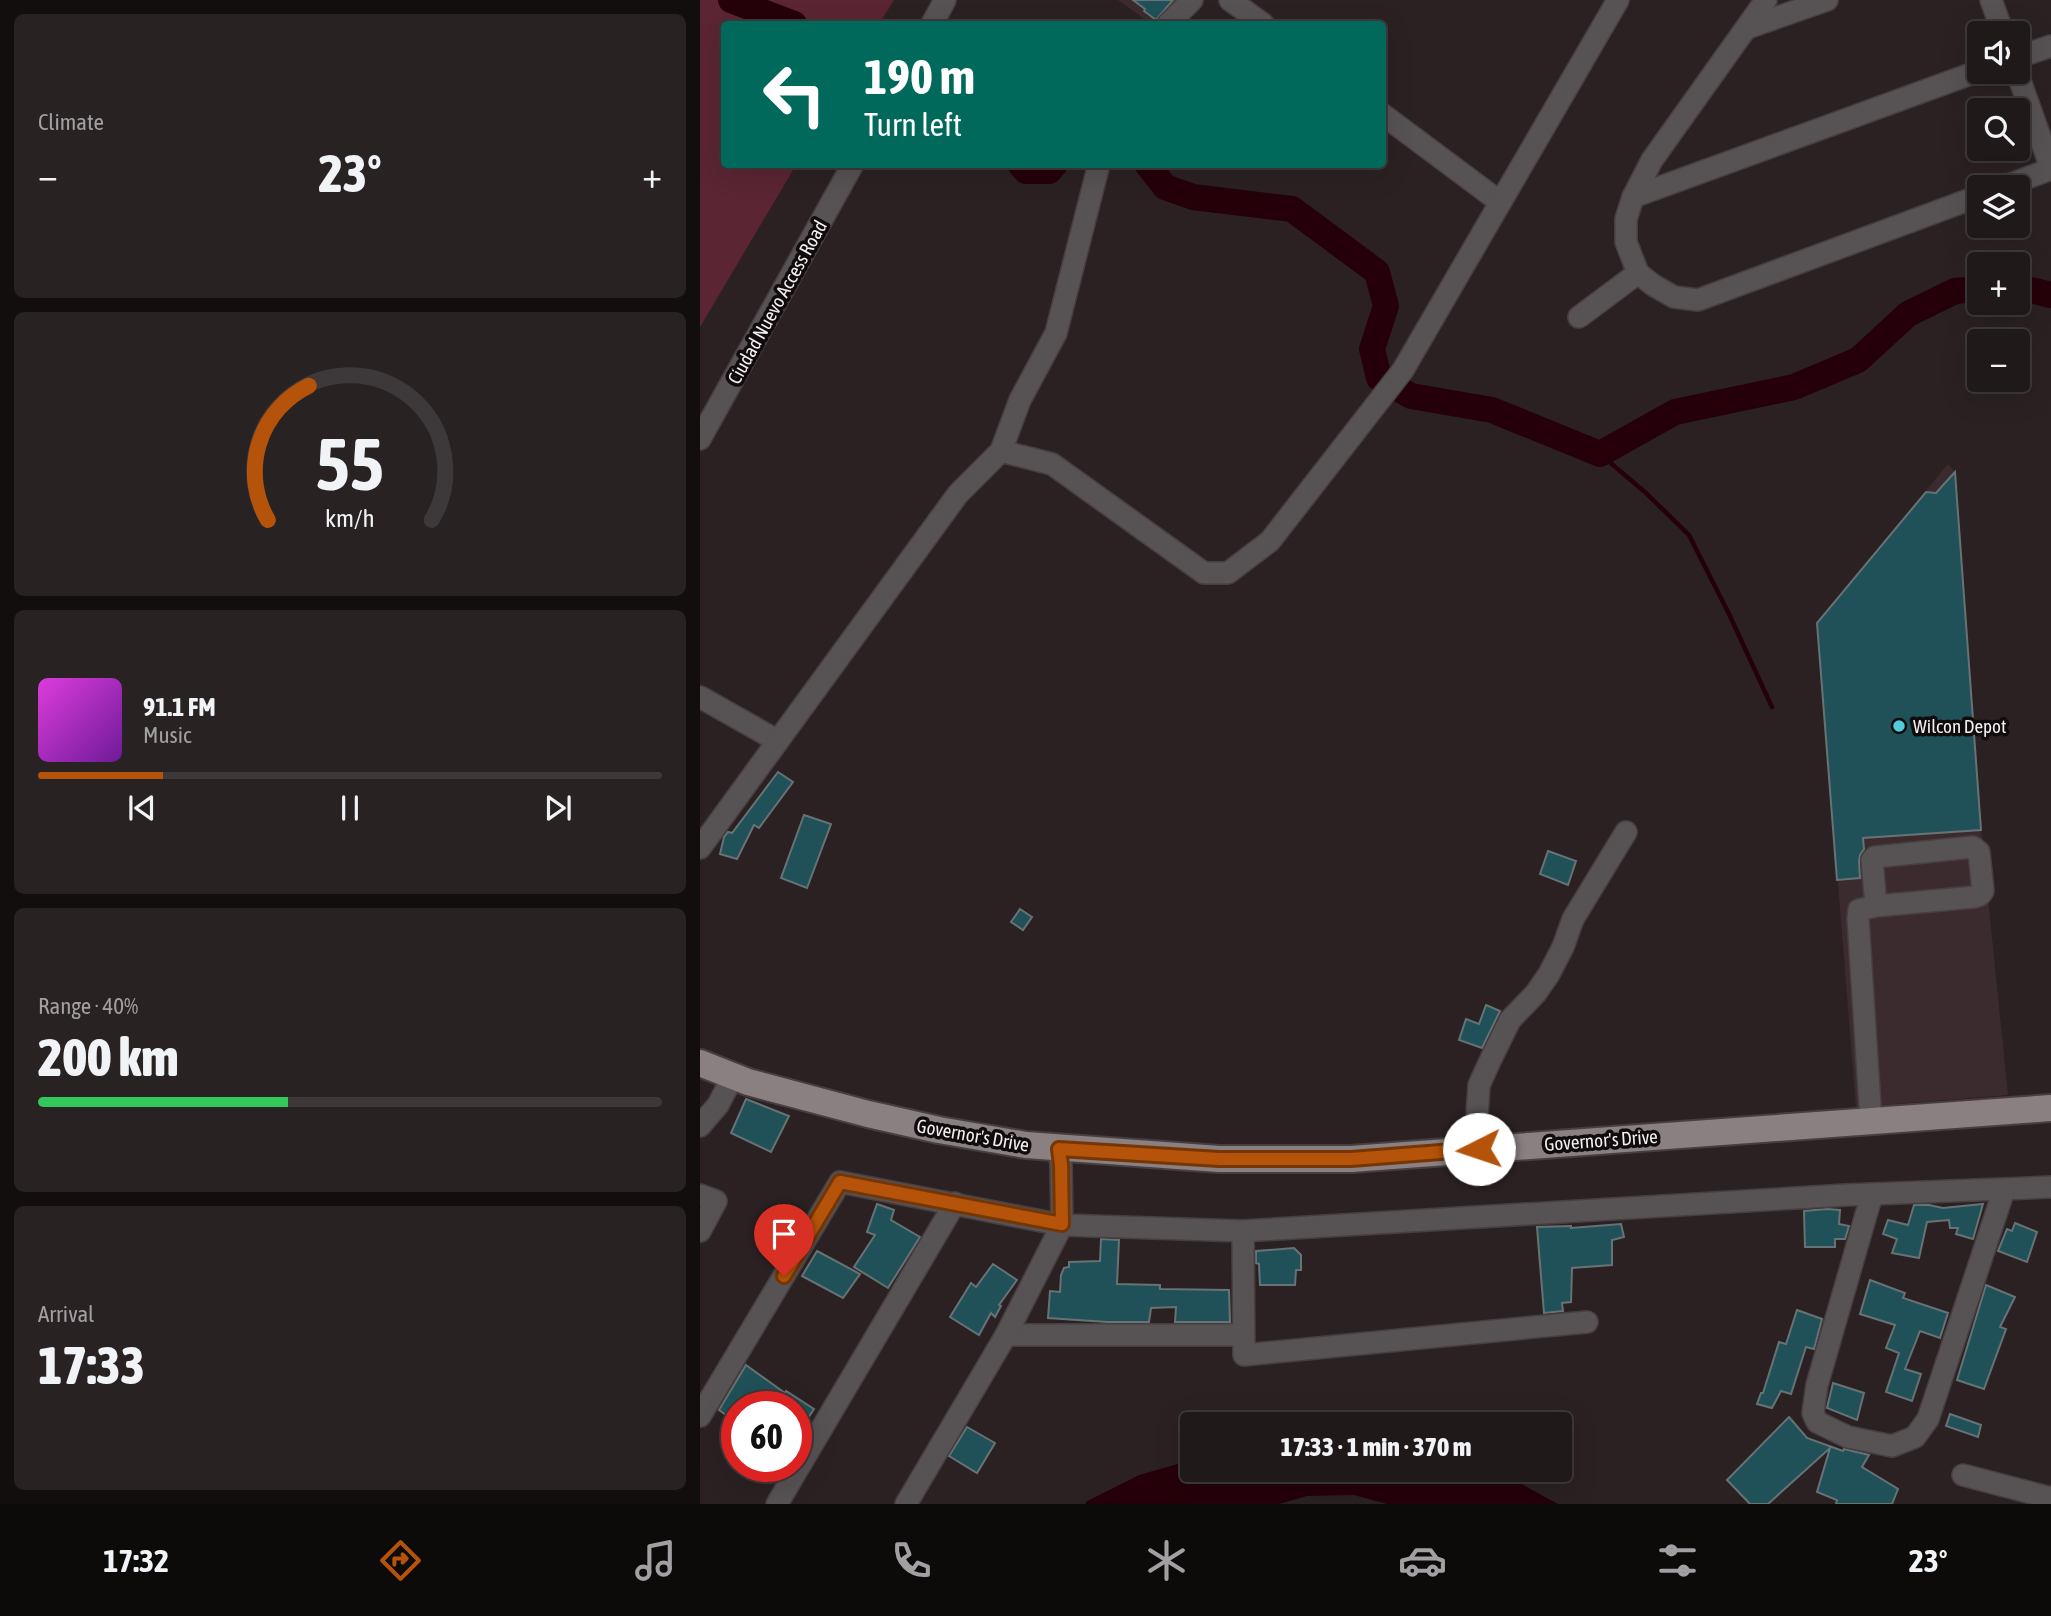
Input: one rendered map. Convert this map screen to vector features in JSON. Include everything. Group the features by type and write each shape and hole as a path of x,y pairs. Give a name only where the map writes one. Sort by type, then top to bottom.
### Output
{"main road":[{"name":"Governor's Drive","path":"700,1063 748,1082 939,1130 1026,1146 1219,1159 1351,1159 2051,1108"}],"street":[{"path":"934,21 945,0"},
{"path":"1171,21 1192,0"},
{"path":"1230,0 1259,21"},
{"path":"1001,451 1052,464 1204,573 1228,573 1270,541 1403,370 1618,0"},
{"path":"1766,0 1651,160 1633,197 1626,219 1626,242 1638,273 1674,297 1698,300 1967,200"},
{"path":"1747,28 1827,0"},
{"path":"1991,0 1999,21"},
{"path":"2030,53 2051,46"},
{"path":"1633,197 1967,75"},
{"path":"2021,84 2051,169 2030,177"},
{"path":"1386,117 1500,202"},
{"name":"Ciudad Nuevo Access Road","path":"700,439 851,168"},
{"path":"700,848 958,494 1001,451 1020,400 1056,333 1097,168"},
{"path":"1579,317 1638,273"},
{"path":"700,698 778,741"},
{"path":"1479,1149 1479,1085 1490,1061 1510,1020 1549,974 1573,919 1626,832"},
{"path":"1871,1121 1859,910 1876,906 1974,898 1983,891 1979,852 1973,847 1875,857 1872,860 1876,906"},
{"path":"700,1126 718,1105 733,1076"},
{"path":"906,1504 1006,1335 1062,1224 1059,1149"},
{"path":"700,1416 840,1182 1062,1224 1243,1231 1872,1194 2051,1187"},
{"path":"1872,1194 1816,1385 1813,1413 1817,1422 1848,1437 1892,1446 1915,1437 1928,1419 2004,1190"},
{"path":"700,1195 716,1201 700,1231"},
{"path":"776,1504 955,1203"},
{"path":"1243,1231 1244,1355 1587,1322"},
{"path":"1006,1335 1243,1335"},
{"path":"1963,1475 2051,1498"}],"shaded area":[{"path":"700,0 894,0 881,21 721,21 721,168 794,168 700,327"},
{"path":"1118,0 1181,0 1164,21 1147,21"},
{"name":"Wilcon Depot","path":"1948,464 1955,472 1981,829 2008,1095 1856,1107 1817,623"},
{"path":"1180,1463 1180,1482 1518,1482 1558,1504 1387,1504 1354,1495 1307,1496 1279,1504 1085,1504 1139,1475"}],"building":[{"path":"1133,0 1173,0 1156,20"},
{"path":"1955,472 1981,830 1863,838 1864,849 1859,861 1860,878 1837,880 1817,623 1926,492 1936,493"},
{"path":"778,772 793,782 759,828 754,825 737,859 720,854 724,837 728,832 732,833"},
{"path":"804,815 831,824 807,888 781,878"},
{"path":"1548,851 1576,861 1568,885 1540,874"},
{"path":"1020,909 1032,917 1023,930 1011,922"},
{"path":"1486,1005 1500,1011 1482,1048 1459,1040 1466,1019 1479,1024"},
{"path":"746,1099 789,1116 771,1152 731,1133"},
{"path":"877,1204 894,1210 891,1220 920,1237 888,1288 854,1267 875,1235 867,1232"},
{"path":"1983,1204 1973,1239 1956,1234 1958,1228 1950,1228 1949,1220 1927,1222 1919,1258 1892,1253 1897,1239 1883,1234 1888,1220 1908,1225 1914,1205 1943,1208"},
{"path":"1840,1210 1839,1224 1849,1226 1845,1239 1835,1239 1835,1247 1805,1247 1804,1211"},
{"path":"2015,1223 2037,1232 2027,1262 1998,1251 2007,1229 2012,1231"},
{"path":"1621,1224 1624,1237 1612,1240 1612,1265 1572,1268 1571,1302 1562,1303 1563,1311 1544,1313 1537,1227 1571,1228"},
{"path":"1101,1239 1119,1240 1117,1284 1160,1285 1160,1289 1229,1290 1230,1322 1175,1322 1176,1307 1151,1308 1149,1322 1048,1318 1050,1291 1060,1292 1064,1268 1069,1267 1069,1262 1100,1261"},
{"path":"1294,1248 1301,1255 1301,1270 1296,1270 1295,1285 1260,1285 1256,1251"},
{"path":"817,1251 860,1274 843,1298 802,1276"},
{"path":"993,1264 1017,1280 999,1305 1001,1306 995,1317 991,1313 979,1335 950,1317 971,1283 976,1287"},
{"path":"1870,1280 1905,1293 1903,1298 1948,1313 1940,1338 1920,1331 1905,1369 1921,1374 1912,1401 1886,1392 1899,1353 1886,1348 1895,1325 1860,1314"},
{"path":"1986,1285 2015,1297 2000,1327 2006,1329 1984,1389 1957,1380"},
{"path":"1797,1310 1822,1319 1814,1349 1806,1347 1791,1394 1781,1391 1772,1408 1757,1404 1779,1342 1786,1344"},
{"path":"746,1365 782,1391 730,1391"},
{"path":"1833,1383 1864,1393 1857,1420 1827,1408"},
{"path":"1950,1414 1981,1425 1978,1437 1946,1426"},
{"path":"1789,1417 1807,1438 1843,1451 1844,1449 1869,1455 1862,1467 1898,1489 1892,1504 1836,1504 1837,1500 1817,1492 1830,1448 1768,1504 1750,1504 1727,1480"},
{"path":"967,1427 995,1443 977,1473 949,1456"}],"waterway":[{"path":"731,0 786,21"},
{"path":"1023,168 1026,171 1049,171 1052,168"},
{"path":"1150,168 1165,187 1193,197 1292,209 1377,272 1386,306 1372,349 1379,378 1411,396 1492,410 1600,454 1675,412 1794,387 1858,360 1908,314 1955,291 1967,290"},
{"path":"2030,290 2051,295"},
{"path":"1600,454 1646,493 1689,535 1772,707"}],"place":[{"name":"Wilcon Depot","path":"1899,726"}],"route":[{"path":"784,1276 840,1182 1062,1224 1059,1149 1219,1159 1351,1159 1479,1149"}]}
